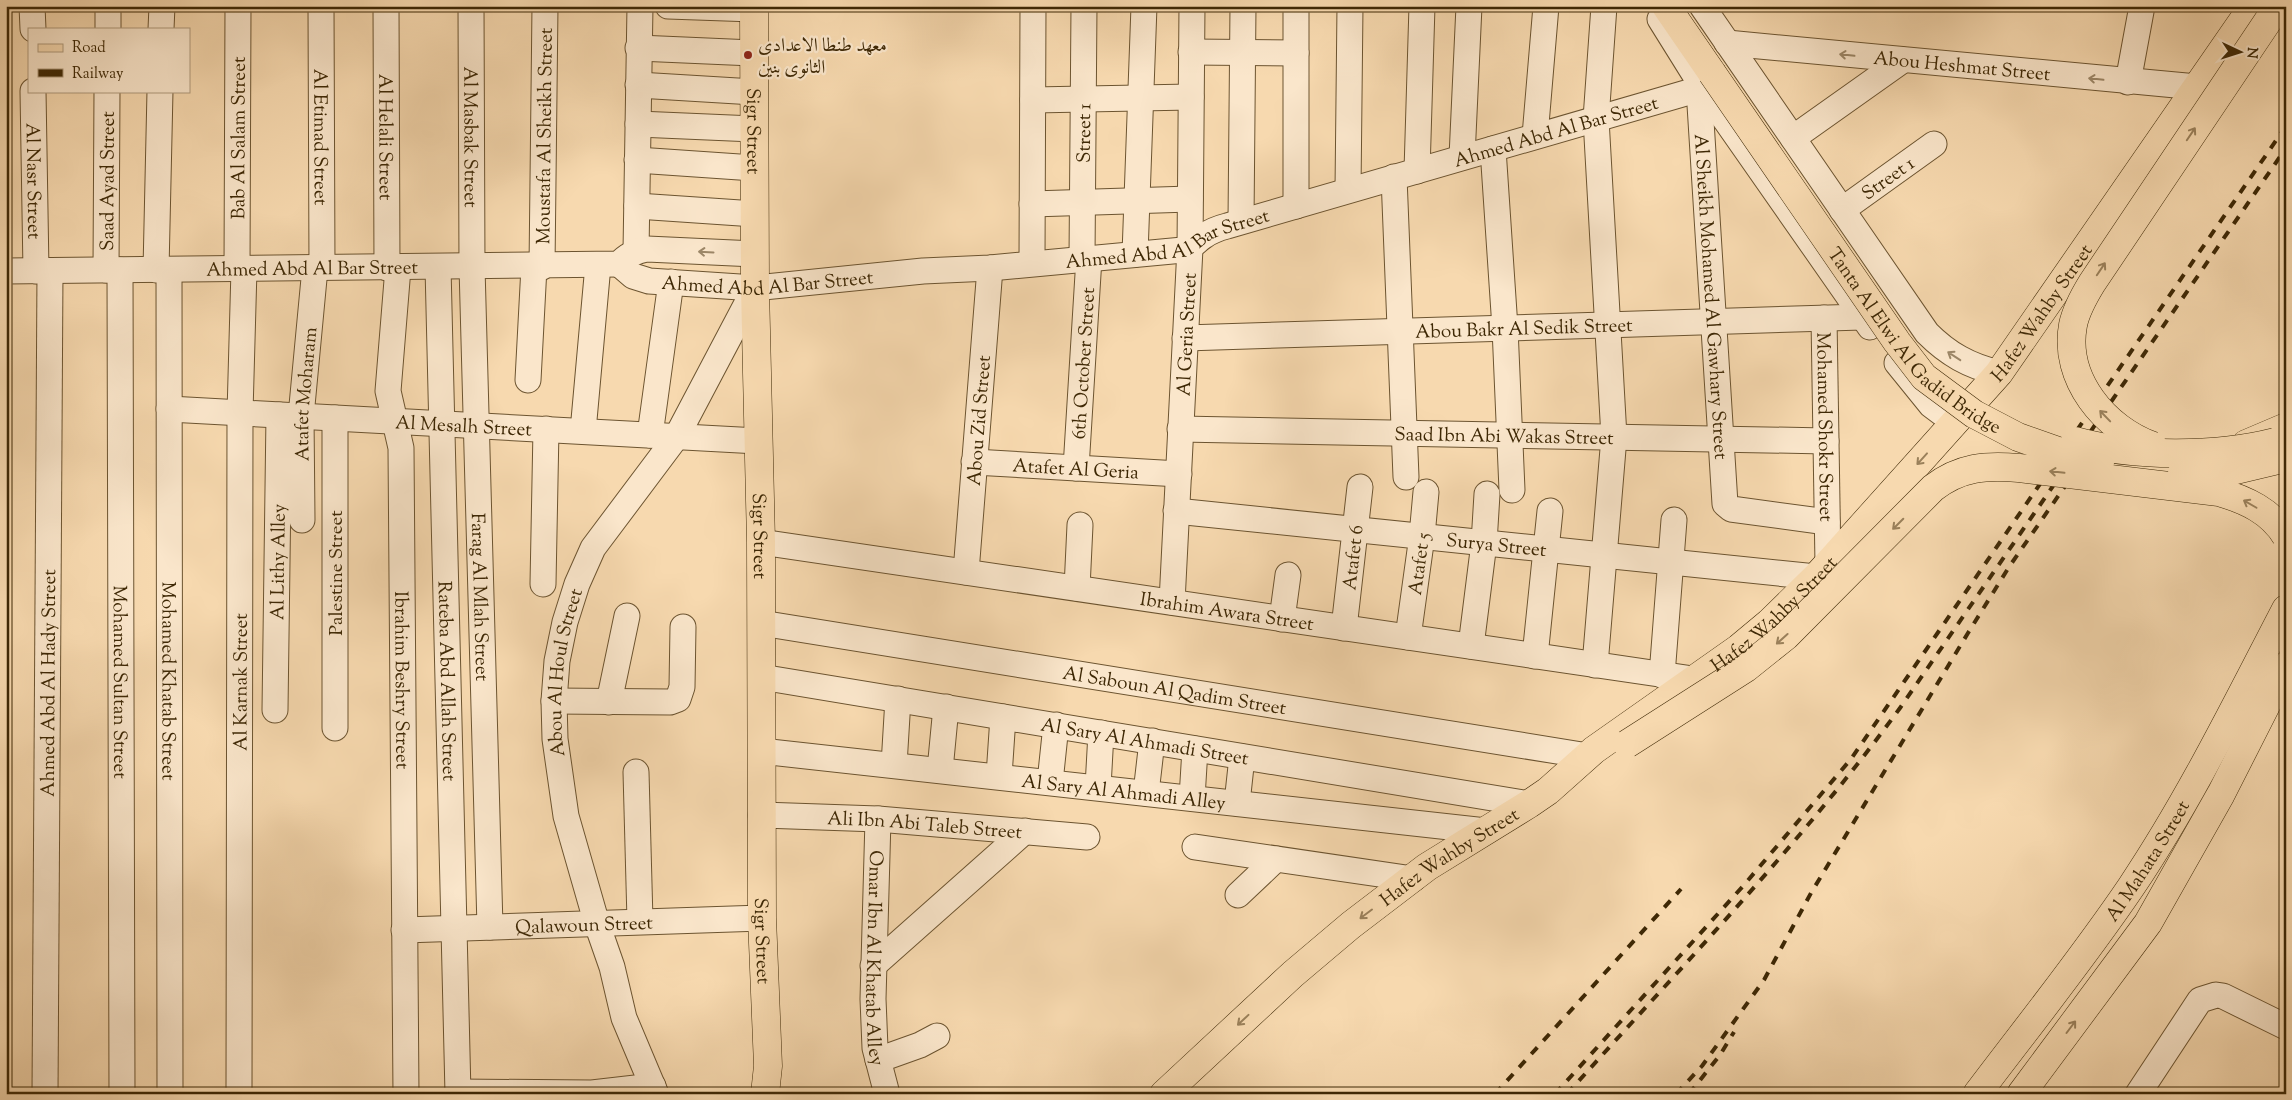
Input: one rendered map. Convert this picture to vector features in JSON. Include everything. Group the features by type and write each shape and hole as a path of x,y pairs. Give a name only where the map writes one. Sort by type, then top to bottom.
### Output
{"main road":[{"name":"Tanta Al Elwi Al Gadid Bridge","path":"1666,6 1909,333 1936,366 1966,391 2025,424 2077,442 2160,453 2228,452 2286,439"},
{"name":"Tanta Al Elwi Al Gadid Bridge","path":"1685,6 1713,71 1897,342 1924,377 1957,403 2018,437 2044,447 2072,456 2139,471 2182,473 2228,472 2286,458"},
{"name":"Hafez Wahby Street","path":"1164,1094 1293,974 1351,925 1427,868 1539,798 1588,756 1693,679 1739,648 1762,630 1822,571 1999,373 2253,6"},
{"path":"2179,452 2139,440 2121,430 2106,417 2089,395 2075,365 2072,352 2073,326 2077,310 2092,283 2278,6"},
{"name":"Sigr Street","path":"754,8 755,288 761,542 762,918 768,1066 765,1094"},
{"path":"2228,452 2286,427"},
{"path":"1539,798 1627,744 1765,654 1786,636 1933,488 1964,470 1987,466 2019,468 2219,492 2242,499 2263,511 2281,528 2286,536"},
{"name":"Al Mahata Street","path":"1977,1094 2131,886 2200,773 2286,609"},
{"path":"2000,1094 2136,910 2218,771 2286,646"},
{"name":"Al Mahata Street","path":"2021,1094 2148,923 2221,794 2286,666"},
{"name":"Sigr Street","path":"768,1066 781,1094"}],"street":[{"path":"32,6 33,28"},
{"path":"108,6 108,28"},
{"path":"161,28 162,6"},
{"name":"Bab Al Salam Street","path":"238,6 240,269"},
{"name":"Al Etimad Street","path":"319,268 321,6"},
{"name":"Al Helali Street","path":"386,6 392,268"},
{"name":"Al Masbak Street","path":"471,6 472,267"},
{"name":"Moustafa Al Sheikh Street","path":"528,380 538,267 545,6"},
{"path":"583,431 618,260 637,206 640,6"},
{"path":"668,6 754,8"},
{"path":"1032,263 1033,6"},
{"name":"Street 1","path":"1084,6 1083,202 1086,259"},
{"path":"1135,254 1144,6"},
{"name":"Al Geria Street","path":"1172,602 1190,248 1192,6"},
{"path":"1241,221 1243,6"},
{"path":"1296,6 1296,206"},
{"path":"1348,190 1350,6"},
{"path":"1406,477 1400,332 1405,174 1422,6"},
{"path":"1462,157 1469,6"},
{"path":"1535,136 1546,6"},
{"path":"1595,665 1614,438 1596,119 1604,6"},
{"path":"1653,6 1713,71 1793,138 1932,339 1952,355 1967,363 1999,373"},
{"path":"1702,6 1713,71 1862,317 1922,395 1931,405 1955,423"},
{"path":"2128,82 2142,6"},
{"path":"638,48 753,52"},
{"path":"1191,52 1296,52"},
{"path":"1793,138 1903,60"},
{"name":"Abou Heshmat Street","path":"1713,71 1903,60 2197,87"},
{"name":"Ahmed Abd Al Bar Street","path":"618,260 632,276 649,281 755,288 923,270 990,268 1190,248 1214,230 1596,119 1713,71"},
{"name":"Al Sheikh Mohamed Al Gawhary Street","path":"1713,71 1714,322 1725,504 1731,509 1827,522"},
{"path":"638,85 754,92"},
{"name":"Al Nasr Street","path":"33,92 43,271"},
{"name":"Saad Ayad Street","path":"107,92 113,270"},
{"name":"Mohamed Khatab Street","path":"160,92 163,270 169,409 170,1094"},
{"path":"1033,100 1191,98"},
{"path":"638,124 754,129"},
{"name":"Street 1","path":"1842,210 1934,144"},
{"path":"1494,148 1505,328 1512,490"},
{"path":"637,160 754,168"},
{"path":"1032,204 1190,200"},
{"path":"637,206 755,214"},
{"name":"Ahmed Abd Al Bar Street","path":"6,271 538,267 618,260 647,249 755,254"},
{"name":"6th October Street","path":"1076,468 1086,259"},
{"name":"Farag Al Mlah Street","path":"472,267 478,426 490,927"},
{"name":"Atafet Moharam","path":"302,520 290,415 319,268"},
{"name":"Ibrahim Beshry Street","path":"392,268 388,391 401,448 406,1094"},
{"name":"Rateba Abd Allah Street","path":"438,268 458,1093"},
{"name":"Abou Zid Street","path":"966,572 990,268"},
{"name":"Al Karnak Street","path":"239,1094 240,269"},
{"name":"Mohamed Sultan Street","path":"113,270 122,1094"},
{"name":"Ahmed Abd Al Hady Street","path":"43,271 45,1094"},
{"path":"650,435 671,282"},
{"name":"Abou Al Houl Street","path":"654,1090 624,1018 612,967 597,924 566,816 555,739 554,701 557,661 565,622 577,584 593,548 677,436 755,288"},
{"name":"Abou Bakr Al Sedik Street","path":"1185,338 1862,317"},
{"name":"Mohamed Shokr Street","path":"1822,571 1827,522 1824,318"},
{"name":"Al Mesalh Street","path":"169,409 758,441"},
{"name":"Al Lithy Alley","path":"275,710 290,415"},
{"name":"Palestine Street","path":"335,418 335,728"},
{"path":"543,584 546,429"},
{"name":"Saad Ibn Abi Wakas Street","path":"1180,430 1826,442"},
{"name":"Atafet Al Geria","path":"974,462 1178,474"},
{"name":"Atafet 6","path":"1344,628 1360,487"},
{"name":"Atafet 5","path":"1408,637 1426,492"},
{"path":"1471,646 1484,543 1487,494"},
{"name":"Surya Street","path":"1176,511 1671,562 1822,571"},
{"path":"1535,656 1548,550 1550,511"},
{"path":"1662,674 1674,520"},
{"path":"1077,588 1080,525"},
{"name":"Ibrahim Awara Street","path":"761,542 1693,679"},
{"path":"1282,619 1288,574"},
{"path":"610,702 626,616"},
{"name":"Al Saboun Al Qadim Street","path":"761,623 1588,756"},
{"path":"554,701 670,702 678,699 682,687 682,627"},
{"name":"Al Sary Al Ahmadi Street","path":"761,677 1195,749 1539,798"},
{"path":"894,765 898,699"},
{"path":"940,770 946,707"},
{"path":"999,776 1003,717"},
{"path":"1050,782 1056,725"},
{"path":"1098,787 1101,733"},
{"path":"1146,793 1152,741"},
{"path":"1192,798 1195,749"},
{"name":"Al Sary Al Ahmadi Alley","path":"761,751 1486,831"},
{"path":"1237,803 1242,756"},
{"path":"636,772 640,922"},
{"name":"Ali Ibn Abi Taleb Street","path":"761,815 878,819 1087,837"},
{"name":"Omar Ibn Al Khatab Alley","path":"878,819 873,966 875,1048 887,1094"},
{"path":"873,966 1026,831"},
{"path":"1196,847 1413,879"},
{"path":"1238,895 1276,859"},
{"name":"Qalawoun Street","path":"404,930 762,918"},
{"path":"2138,1094 2200,1000 2216,995 2231,999 2286,1027"},
{"path":"878,1060 920,1045 936,1036"},
{"path":"458,1093 592,1093 654,1090"}],"railway":[{"path":"1555,1094 1744,885 1851,759 2286,126"},
{"path":"1567,1094 1738,905 1862,759 1900,708 2286,148"},
{"path":"1676,1094 1702,1066 1764,980 1811,893 1968,633 2009,567 2097,440 2111,409"},
{"path":"1495,1094 1681,889"},
{"path":"1689,1094 1720,1055 1734,1032"}],"place":[{"name":"معهد طنطا الاعدادى الثانوى بنين","path":"748,55"}]}
